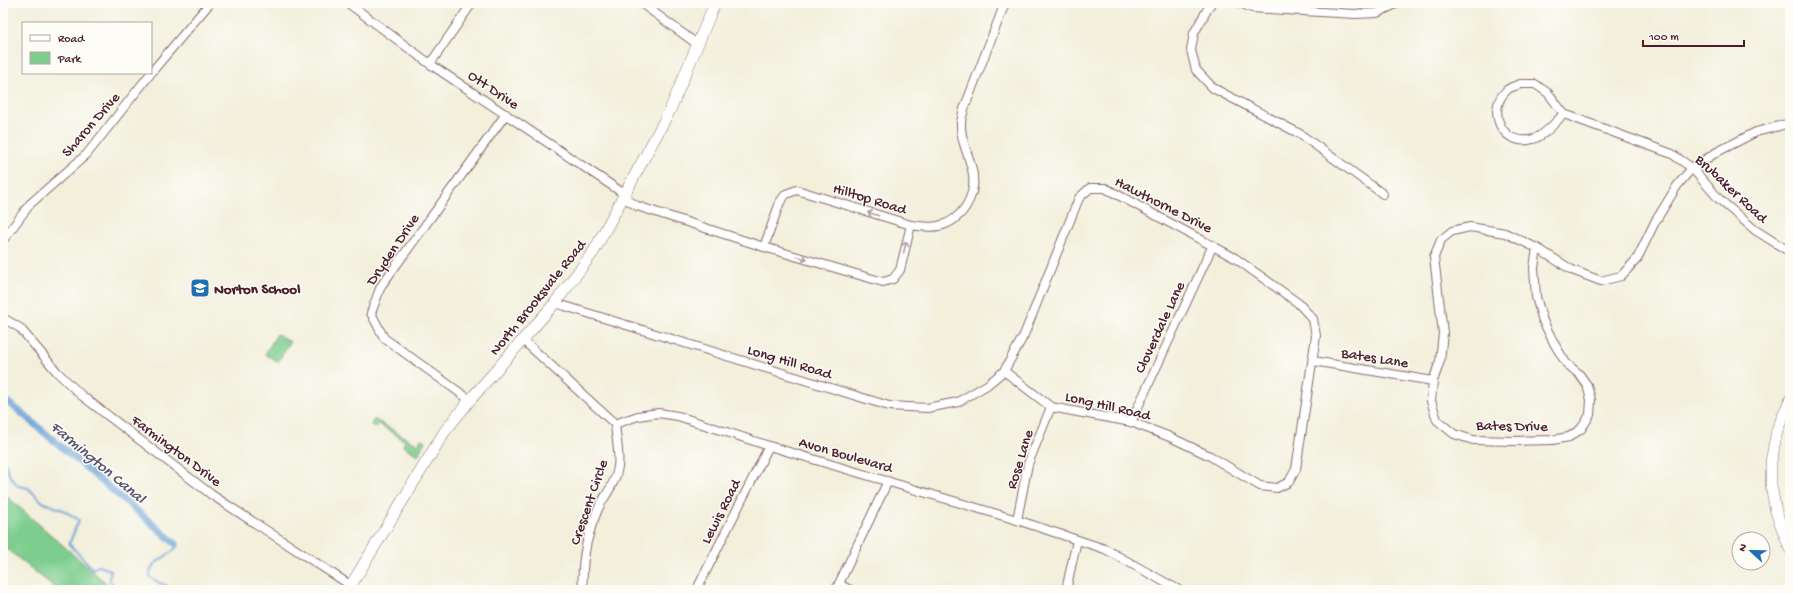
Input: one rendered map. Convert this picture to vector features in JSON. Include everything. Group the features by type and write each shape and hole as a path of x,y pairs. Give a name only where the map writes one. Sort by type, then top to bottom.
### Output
{"main road":[{"name":"North Brooksvale Road","path":"349,588 445,431 470,400 555,303 594,251 670,110 715,3"},
{"path":"1790,400 1777,430 1771,462 1771,477 1776,512 1790,549"}],"street":[{"name":"Sharon Drive","path":"3,240 30,204 87,154 210,3"},
{"name":"Ott Drive","path":"348,3 430,64 620,191 624,196"},
{"path":"430,64 472,3"},
{"path":"641,3 697,44"},
{"path":"910,225 925,227 939,226 952,222 962,212 969,201 973,188 973,174 963,138 961,124 964,109 1005,3"},
{"path":"1211,3 1194,33 1191,50 1196,70 1213,88 1300,134 1383,194"},
{"path":"1240,3 1252,8 1355,14 1377,12 1398,3"},
{"path":"1520,84 1535,84 1548,93 1564,114 1548,129 1534,139 1519,141 1509,137 1501,128 1497,116 1499,101 1506,90 1520,84"},
{"name":"Dryden Drive","path":"470,400 384,338 371,314 380,286 506,114"},
{"name":"Brubaker Road","path":"1564,114 1672,154 1692,168 1719,199 1755,230 1790,252"},
{"name":"Bates Drive","path":"1537,248 1534,268 1536,298 1543,321 1566,363 1579,374 1587,385 1591,400 1590,415 1582,429 1569,437 1552,440 1473,440 1454,434 1438,420 1432,401 1434,381 1440,361 1443,333 1434,256 1441,240 1452,231 1470,227 1505,233 1537,248 1572,270 1601,282 1621,276 1637,259 1654,222 1677,186 1692,168 1717,152 1756,132 1790,123"},
{"name":"Hawthorne Drive","path":"1004,370 1024,335 1079,198 1090,188 1105,188 1213,245 1235,258 1298,304 1312,320 1316,336 1313,361"},
{"name":"Hilltop Road","path":"624,196 628,201 637,206 764,247 883,282 893,278 900,270 910,225 797,190 786,194 780,202 764,247"},
{"name":"Cloverdale Lane","path":"1131,422 1213,245"},
{"name":"Long Hill Road","path":"555,303 889,406 927,408 958,402 987,385 1004,370 1051,407 1131,422 1170,437 1210,456 1260,486 1277,488 1289,482 1296,469 1313,361"},
{"name":"Farmington Drive","path":"3,318 20,328 57,372 94,404 212,495 349,588"},
{"path":"523,340 615,424"},
{"name":"Bates Lane","path":"1313,361 1434,381"},
{"name":"Rose Lane","path":"1016,520 1028,464 1051,407"},
{"name":"Avon Boulevard","path":"615,424 644,415 658,413 678,416 769,446 1016,520 1105,549 1179,590"},
{"name":"Crescent Circle","path":"583,590 582,571 588,536 599,508 612,484 618,467 615,424"},
{"name":"Lewis Road","path":"699,590 699,585 769,446"},
{"path":"850,590 838,587 888,481"},
{"path":"1066,590 1077,540"}],"green space":[{"path":"277,334 290,342 278,362 265,354"},
{"path":"374,419 413,442 418,444 421,439 425,441 418,455 403,446 405,441 379,424 376,428 371,425"},
{"path":"3,493 114,590 58,590 7,549 3,553"}],"waterway":[{"name":"Farmington Canal","path":"3,399 18,410 176,544"},
{"path":"3,459 10,476 18,486 28,488 44,503 63,510 79,520 69,544 93,569 98,566 111,570 109,579 117,590"},
{"path":"175,590 150,577 150,572 155,564 176,548 176,544"}],"place":[{"name":"Norton School","path":"200,288"}]}
